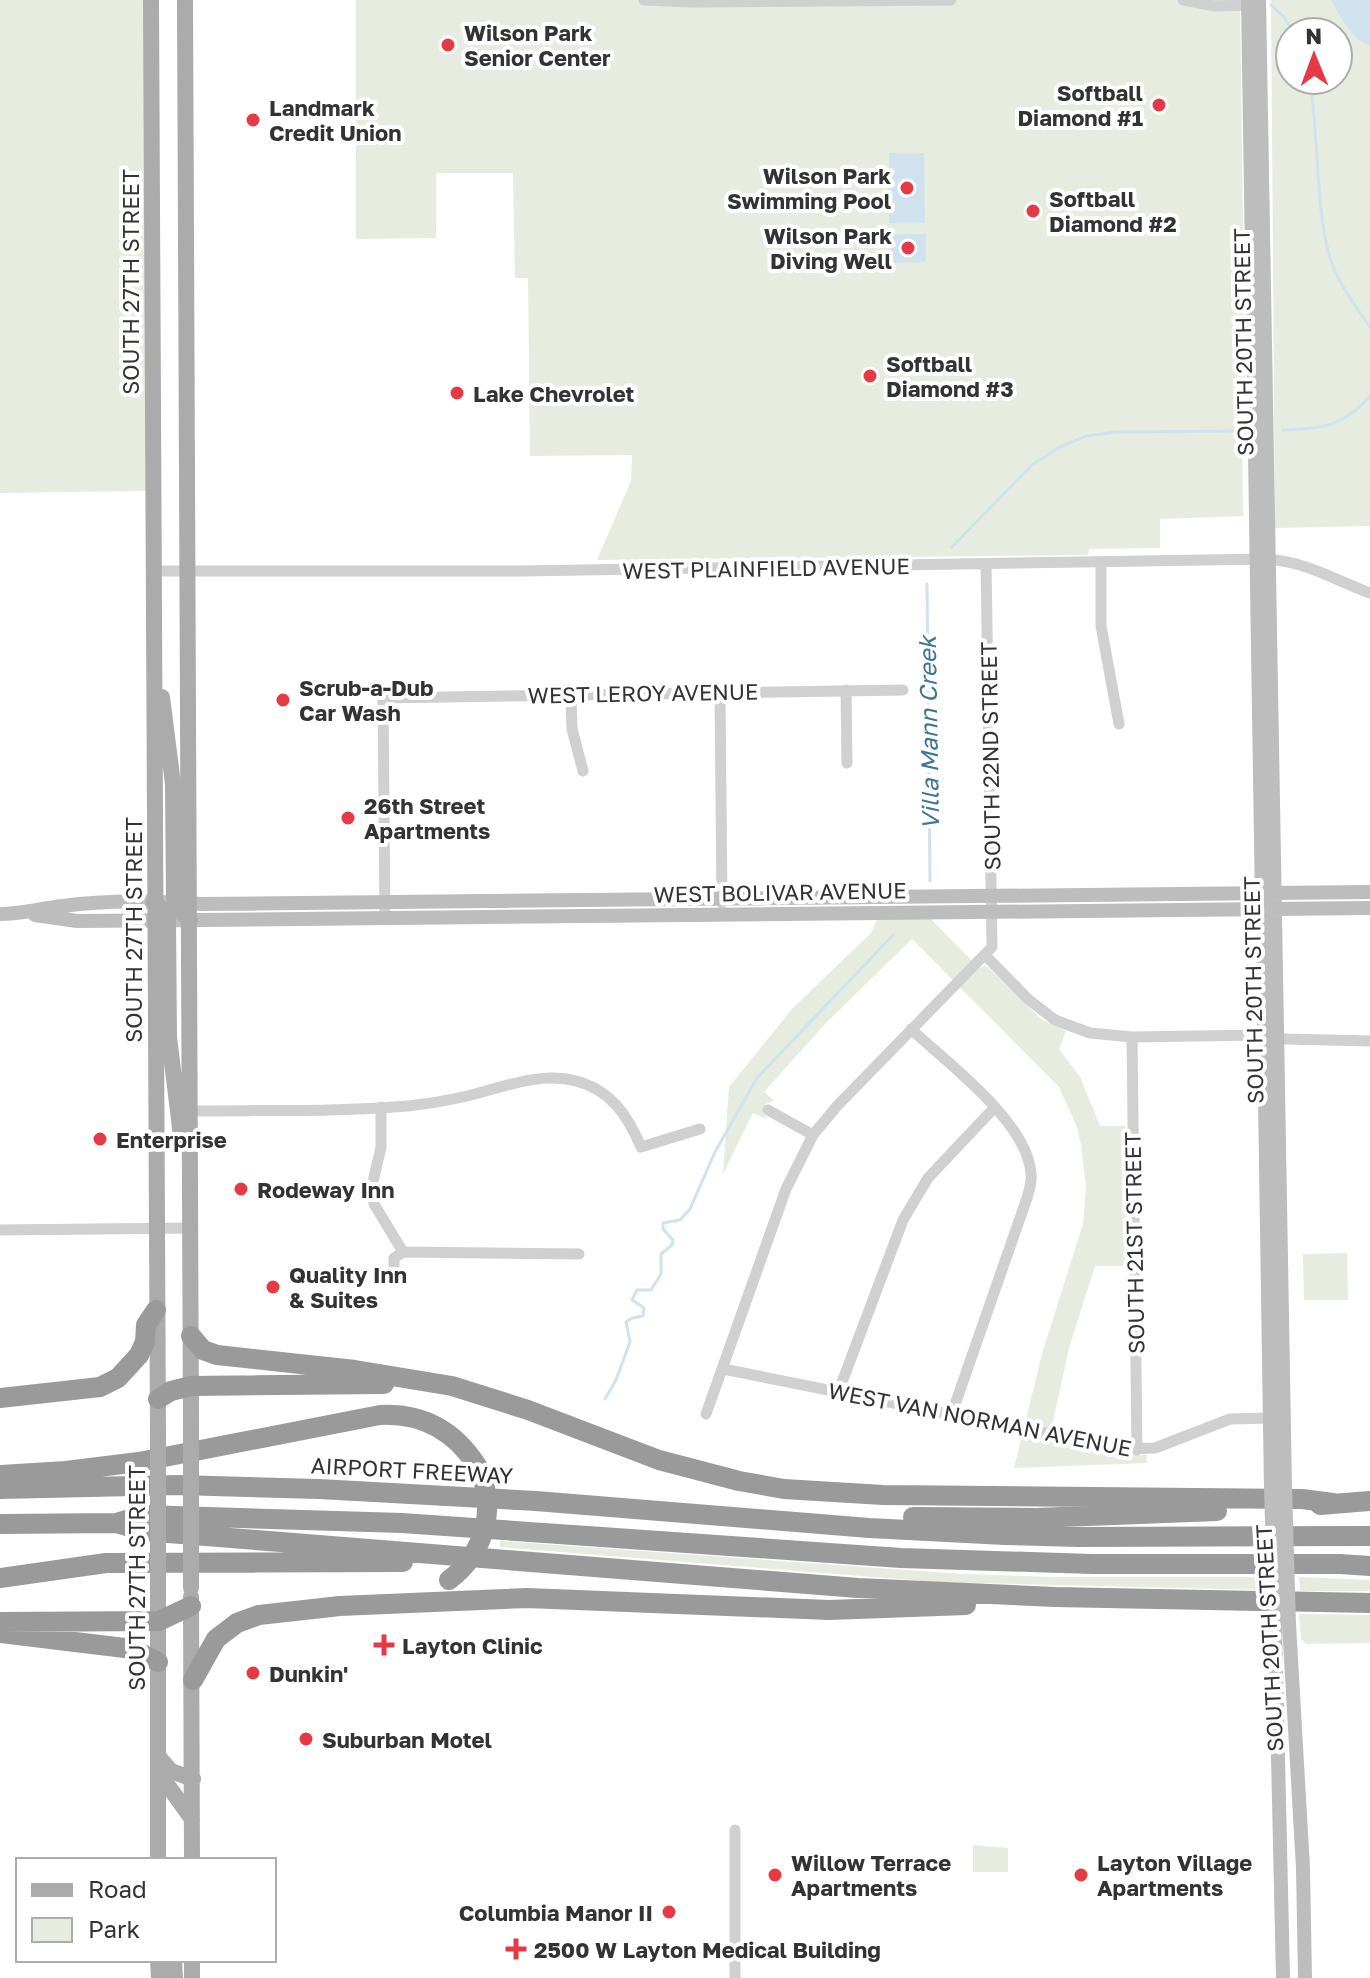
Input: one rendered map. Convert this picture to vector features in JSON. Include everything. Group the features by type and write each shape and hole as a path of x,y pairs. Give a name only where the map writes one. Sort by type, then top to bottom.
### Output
{"highway":[{"path":"0,1398 100,1387 118,1378 134,1363 144,1347 146,1325 156,1310"},
{"path":"191,1336 203,1350 217,1355 355,1370 452,1386 516,1405 659,1460 784,1489 883,1495 1302,1499 1333,1503"},
{"path":"158,1399 171,1391 191,1386 415,1383 452,1386"},
{"path":"0,1390 43,1392"},
{"path":"0,1475 96,1468 380,1415 397,1414 421,1419 445,1430 460,1443 477,1466 487,1496 485,1527 471,1558 449,1580 422,1593 369,1603"},
{"name":"AIRPORT FREEWAY","path":"0,1489 178,1485 319,1489 483,1497 821,1522"},
{"path":"821,1522 873,1516 1102,1517 1370,1501"},
{"path":"0,1524 116,1523 143,1515 337,1520 901,1558 1079,1564 1370,1566"},
{"path":"821,1522 869,1528 1078,1537 1370,1536"},
{"path":"116,1523 143,1531 858,1588 1055,1597 1370,1603"},
{"path":"0,1578 87,1565 169,1562 432,1563 531,1570 566,1564"},
{"path":"0,1622 159,1621 191,1597"},
{"path":"193,1680 216,1639 237,1623 259,1615 369,1603 527,1598 838,1610 1045,1605 1055,1597"},
{"path":"0,1633 133,1649 158,1662"}],"main road":[{"name":"SOUTH 27TH STREET","path":"151,0 154,903"},
{"path":"185,0 185,909 191,1228 192,1858"},
{"path":"154,636 185,909"},
{"path":"154,903 164,910 161,920 170,1048 190,1197"},
{"name":"SOUTH 27TH STREET","path":"158,1858 156,1310 161,920"},
{"path":"158,1756 171,1771 193,1779"},
{"path":"158,1782 169,1787 192,1819"},
{"path":"158,1831 168,1858"}],"street":[{"path":"644,0 951,0"},
{"path":"1183,0 1215,6 1254,3"},
{"name":"SOUTH 20TH STREET","path":"1254,3 1275,1418 1282,1624 1277,1695 1283,1978"},
{"name":"WEST PLAINFIELD AVENUE","path":"155,571 521,571 1262,559 1290,561 1318,569 1370,593"},
{"path":"1101,562 1101,626 1119,724"},
{"name":"SOUTH 22ND STREET","path":"986,564 992,895 989,951"},
{"path":"846,690 847,763"},
{"name":"WEST LEROY AVENUE","path":"385,901 383,698 903,690"},
{"path":"720,692 722,915"},
{"path":"571,694 572,729 583,771"},
{"name":"WEST BOLIVAR AVENUE","path":"185,909 262,903 385,901 1370,892"},
{"path":"551,900 551,917"},
{"path":"385,901 385,918"},
{"path":"20,914 65,905 154,903 185,909"},
{"path":"262,903 262,920"},
{"name":"WEST BOLIVAR AVENUE","path":"185,909 262,920 1370,908"},
{"path":"0,914 77,921 161,920 185,909"},
{"path":"706,1414 786,1189 813,1135 837,1106 989,951 1028,999 1055,1020 1090,1033 1132,1037 1269,1036 1370,1041"},
{"path":"911,1029 995,1107 1018,1135 1027,1152 1031,1176 1027,1198 951,1416"},
{"name":"SOUTH 21ST STREET","path":"1132,1037 1137,1450"},
{"path":"189,1111 381,1107 446,1100 531,1080 565,1079 593,1088 614,1100 628,1119 641,1147 700,1129"},
{"path":"381,1107 381,1147 372,1186 374,1204 403,1252"},
{"path":"838,1393 903,1220 928,1178 995,1107"},
{"path":"768,1110 813,1135"},
{"path":"0,1230 191,1228"},
{"path":"394,1281 394,1258 403,1252 579,1254"},
{"name":"WEST VAN NORMAN AVENUE","path":"723,1369 1109,1447 1137,1450 1165,1445 1230,1419 1275,1418"},
{"name":"SOUTH 20TH STREET","path":"1282,1624 1293,1695 1303,1868 1305,1978"},
{"path":"1277,1695 1293,1695"},
{"path":"735,1830 735,1978"}],"green space":[{"path":"0,0 144,0 146,491 0,493"},
{"path":"356,0 1240,0 1246,443 1242,444 1243,516 1160,519 1160,548 1089,549 1088,555 597,560 631,481 632,455 530,456 528,278 515,278 513,173 436,173 436,238 356,239"},
{"path":"1271,0 1370,0 1370,526 1275,528"},
{"path":"878,918 930,918 979,968 989,968 1041,1019 1066,1031 1059,1049 1080,1077 1100,1126 1125,1126 1128,1266 1095,1266 1069,1348 1049,1440 1124,1455 1147,1455 1147,1463 1014,1468 1042,1354 1083,1224 1086,1187 1081,1145 1077,1127 1059,1087 912,939 826,1023 764,1092 774,1100 766,1104 763,1113 767,1119 753,1113 723,1174 729,1087 792,1009 871,933"},
{"path":"1347,1253 1348,1300 1304,1300 1303,1254"},
{"path":"500,1541 964,1574 1264,1577 1265,1590 936,1582 500,1547"},
{"path":"1299,1577 1370,1580 1370,1591 1303,1591 1300,1590"},
{"path":"1299,1614 1370,1615 1370,1643 1306,1644 1301,1639"},
{"path":"973,1845 1008,1848 1008,1872 973,1872"}],"water":[{"path":"1331,0 1370,0 1370,46 1354,35 1354,16 1341,16"},
{"name":"Wilson Park Swimming Pool","path":"889,153 924,153 925,223 889,223"},
{"name":"Wilson Park Diving Well","path":"890,234 926,234 926,262 891,263"}],"waterway":[{"path":"1271,5 1283,16"},
{"path":"1312,96 1319,193 1330,258 1342,285 1370,327"},
{"path":"1283,430 1331,424 1351,414 1370,396"},
{"name":"Villa Mann Creek","path":"952,547 1032,465 1058,448 1086,436 1117,432 1237,431"},
{"name":"Villa Mann Creek","path":"927,584 930,881"},
{"name":"Villa Mann Creek","path":"605,1399 616,1380 630,1342 626,1322 643,1316 644,1308 632,1300 637,1290 651,1290 661,1274 661,1254 672,1245 673,1240 663,1229 663,1223 680,1220 690,1209 715,1152 757,1078 893,935"}],"place":[{"name":"Wilson Park Senior Center","path":"448,45"},
{"name":"Softball Diamond #1","path":"1159,105"},
{"name":"Landmark Credit Union","path":"253,120"},
{"name":"Wilson Park Swimming Pool","path":"907,188"},
{"name":"Softball Diamond #2","path":"1033,211"},
{"name":"Wilson Park Diving Well","path":"908,248"},
{"name":"Softball Diamond #3","path":"870,376"},
{"name":"Lake Chevrolet","path":"457,393"},
{"name":"Scrub-a-Dub Car Wash","path":"283,700"},
{"name":"26th Street Apartments","path":"348,818"},
{"name":"Enterprise","path":"100,1139"},
{"name":"Rodeway Inn","path":"241,1189"},
{"name":"Quality Inn & Suites","path":"273,1287"},
{"name":"Layton Clinic","path":"384,1645"},
{"name":"Dunkin'","path":"253,1673"},
{"name":"Suburban Motel","path":"306,1739"},
{"name":"Willow Terrace Apartments","path":"775,1875"},
{"name":"Layton Village Apartments","path":"1081,1875"},
{"name":"Columbia Manor II","path":"669,1912"},
{"name":"2500 W Layton Medical Building","path":"516,1949"}]}
